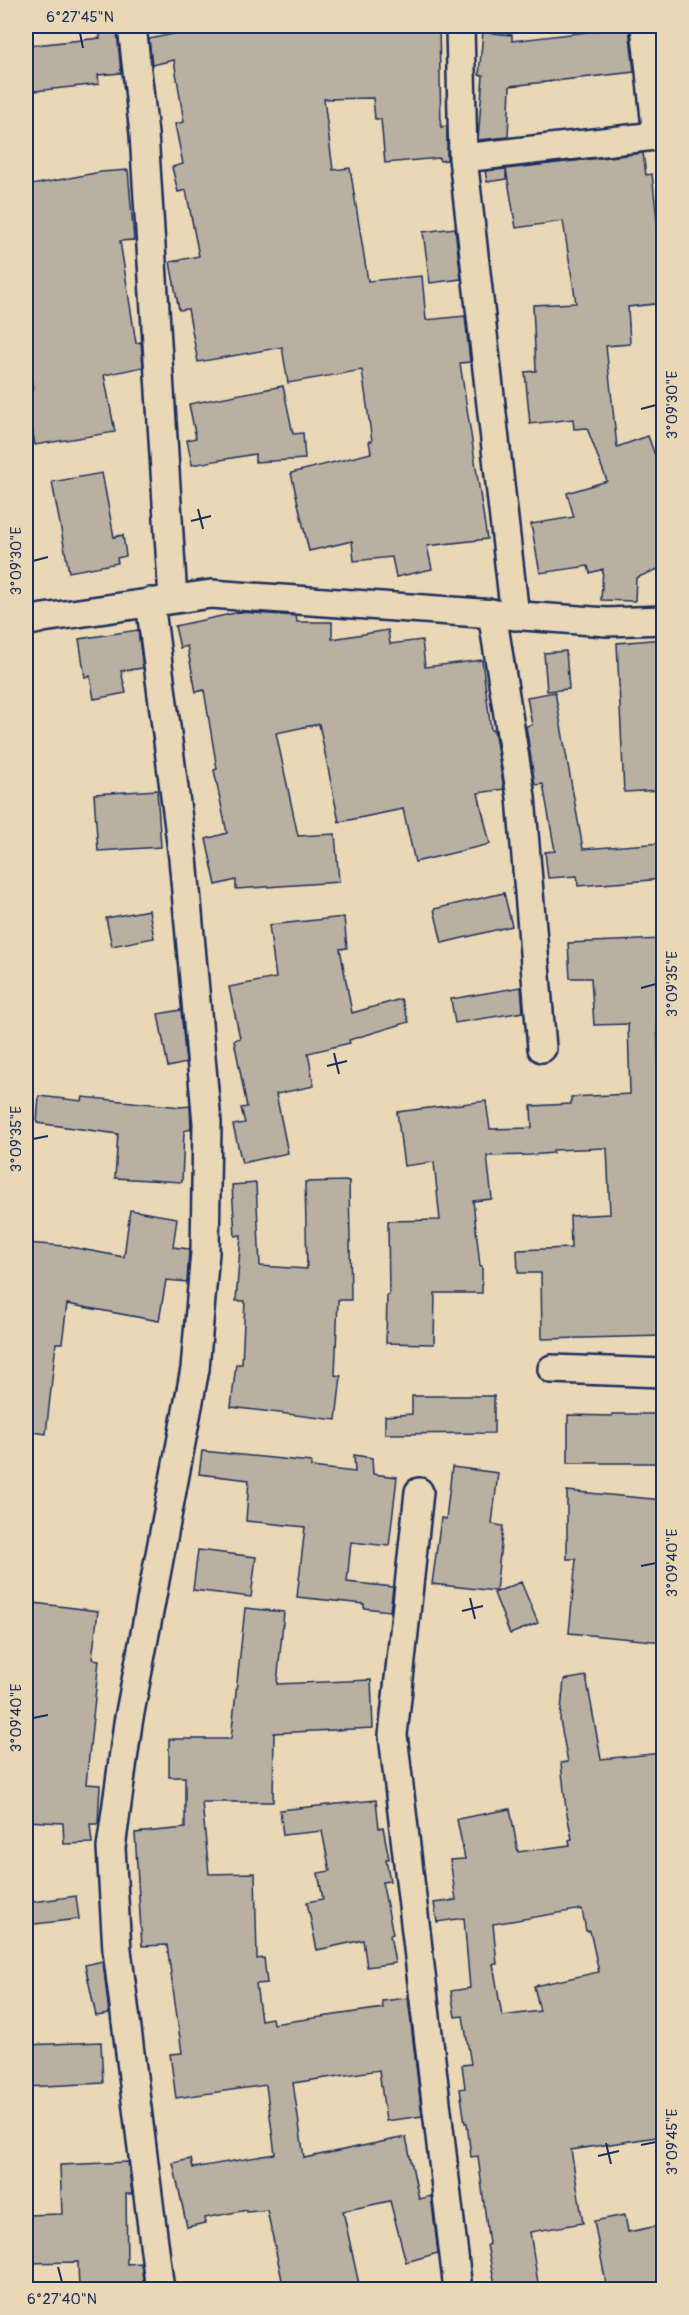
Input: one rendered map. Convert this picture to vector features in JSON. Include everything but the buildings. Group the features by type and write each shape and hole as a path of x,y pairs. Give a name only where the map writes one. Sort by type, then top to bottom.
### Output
{"street":[{"path":"132,26 144,134 162,601 207,1123 206,1252 195,1369 128,1723 111,1848 117,1950 160,2289"},
{"path":"460,26 463,158 542,1048"},
{"path":"463,158 660,136 645,26"},
{"path":"34,620 211,594 607,622 663,620"},
{"path":"552,1369 663,1373"},
{"path":"419,1492 393,1735 458,2289"}]}
